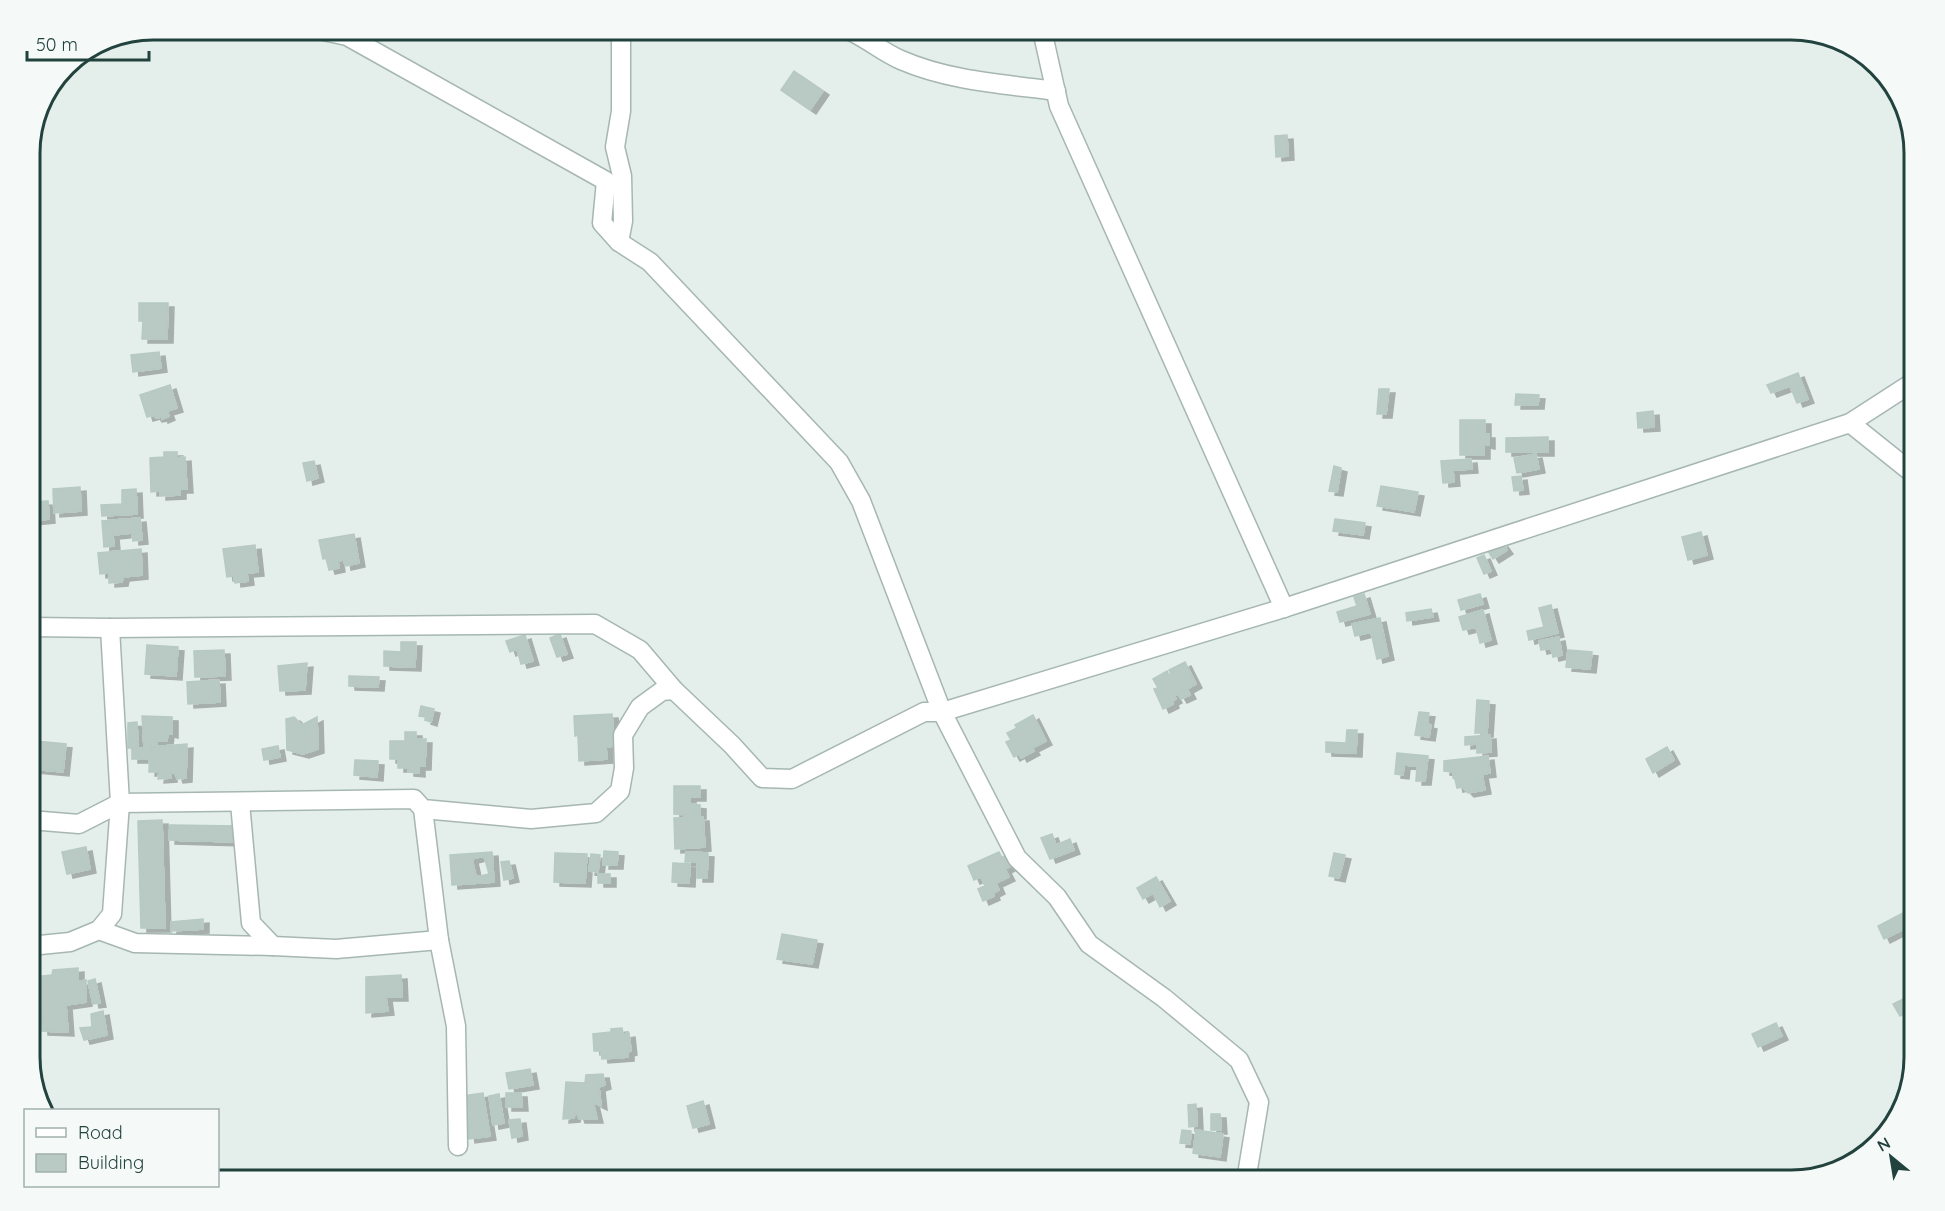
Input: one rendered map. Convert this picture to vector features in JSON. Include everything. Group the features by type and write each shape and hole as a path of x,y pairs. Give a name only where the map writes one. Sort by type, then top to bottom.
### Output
{"street":[{"path":"1044,40 1064,117 1284,608"},
{"path":"356,41 606,182 602,223 619,242 650,262 839,462 861,501 942,712 1017,858 1057,897 1089,944 1164,998 1239,1060 1259,1102 1248,1170"},
{"path":"619,242 623,221 622,176 615,147 621,111 621,41"},
{"path":"869,41 900,60 961,79 1056,91"},
{"path":"41,627 595,624 640,650 674,690 732,745 762,778 792,778 924,712 942,712 1284,608 1850,423 1904,388"},
{"path":"1850,423 1904,466"},
{"path":"41,945 70,942 99,930 112,914 120,803 110,628"},
{"path":"423,809 531,819 596,813 620,792 624,768 623,735 640,707 662,691 674,690"},
{"path":"41,821 79,824 120,803 414,799 423,809 439,940 456,1026 458,1146"},
{"path":"240,803 251,923 273,946"},
{"path":"99,930 135,943 336,949 439,940"}],"building":[{"path":"794,71 823,91 810,110 781,90"},
{"path":"1287,135 1288,156 1276,157 1275,136"},
{"path":"139,303 168,303 167,339 142,339 143,321 139,321"},
{"path":"159,352 161,368 133,372 131,355"},
{"path":"1798,373 1808,399 1797,403 1790,386 1771,393 1767,385"},
{"path":"170,385 177,408 167,411 169,416 162,419 154,415 147,417 140,395"},
{"path":"1379,389 1389,389 1386,414 1377,414"},
{"path":"1516,394 1539,395 1538,405 1515,405"},
{"path":"1653,411 1654,427 1638,428 1637,413"},
{"path":"1460,420 1485,420 1485,434 1489,434 1489,445 1484,444 1484,455 1460,455"},
{"path":"1548,437 1548,452 1506,452 1506,438"},
{"path":"164,452 177,452 177,458 185,457 187,489 180,489 180,495 160,496 160,491 151,492 150,458 164,457"},
{"path":"1536,454 1539,469 1517,473 1514,458"},
{"path":"1471,459 1472,469 1453,470 1454,482 1443,483 1441,461"},
{"path":"314,461 318,478 307,481 303,463"},
{"path":"1334,466 1341,468 1337,492 1329,491"},
{"path":"1521,476 1523,490 1514,491 1512,477"},
{"path":"1381,486 1418,492 1414,512 1377,506"},
{"path":"80,487 81,511 54,513 53,489"},
{"path":"136,489 137,514 102,516 101,505 122,504 122,490"},
{"path":"41,501 48,501 49,519 41,520"},
{"path":"140,518 142,540 133,541 132,533 113,535 114,546 104,547 102,521"},
{"path":"1335,519 1365,523 1363,535 1333,531"},
{"path":"1701,532 1707,555 1688,560 1682,537"},
{"path":"354,534 359,563 345,566 344,560 338,561 339,568 329,570 326,558 323,559 319,540"},
{"path":"1502,543 1507,550 1493,559 1488,551"},
{"path":"255,545 258,572 247,573 248,581 235,583 234,576 227,577 223,549"},
{"path":"141,549 142,575 123,577 122,582 109,583 109,573 100,574 98,553"},
{"path":"1484,555 1491,571 1484,574 1477,558"},
{"path":"1364,594 1370,614 1340,622 1337,612 1357,606 1354,597"},
{"path":"1480,594 1483,604 1461,610 1458,600"},
{"path":"1551,605 1558,633 1529,640 1527,631 1544,627 1539,608"},
{"path":"1431,609 1433,617 1407,621 1406,613"},
{"path":"1483,610 1491,640 1480,643 1476,627 1463,630 1459,617"},
{"path":"1380,618 1388,656 1377,659 1371,632 1355,636 1352,624"},
{"path":"560,634 567,654 557,657 550,638"},
{"path":"525,635 533,661 521,664 517,649 510,652 506,641"},
{"path":"1559,637 1562,655 1553,657 1551,648 1541,650 1539,641"},
{"path":"401,642 416,642 415,667 384,666 384,651 401,652"},
{"path":"147,645 178,647 176,676 145,674"},
{"path":"224,650 225,676 195,677 194,651"},
{"path":"1568,650 1592,652 1590,669 1566,667"},
{"path":"1185,662 1196,684 1187,689 1190,695 1181,699 1178,694 1174,695 1176,699 1172,701 1173,704 1163,709 1154,689 1158,688 1153,679 1167,671 1169,675 1171,674 1169,670"},
{"path":"307,663 305,690 280,691 278,666"},
{"path":"349,676 379,677 378,687 349,686"},
{"path":"219,680 220,702 188,704 187,682"},
{"path":"1477,700 1489,701 1487,733 1475,733"},
{"path":"421,706 434,709 431,722 425,720 426,717 419,716"},
{"path":"1419,712 1429,713 1427,724 1431,725 1429,737 1415,735"},
{"path":"612,714 614,746 606,747 607,759 579,761 578,735 575,736 574,716"},
{"path":"1033,715 1046,741 1032,748 1034,751 1021,758 1019,754 1014,757 1006,742 1011,740 1007,733 1017,728 1015,725"},
{"path":"142,716 172,717 172,734 168,733 167,741 156,741 157,746 144,747"},
{"path":"294,717 302,725 317,717 318,749 303,754 287,750 286,719"},
{"path":"137,722 138,748 128,748 128,723"},
{"path":"1347,730 1357,730 1356,753 1326,752 1326,742 1346,743"},
{"path":"405,732 416,732 416,739 426,739 425,766 419,766 419,773 408,772 408,768 398,768 398,759 390,759 390,741 405,741"},
{"path":"1490,735 1491,752 1477,753 1477,744 1465,745 1465,737"},
{"path":"41,742 66,744 63,772 41,770"},
{"path":"187,744 186,778 177,779 175,773 171,772 171,778 158,779 159,772 149,772 150,747"},
{"path":"278,746 280,757 264,760 262,749"},
{"path":"1667,747 1674,760 1653,773 1646,759"},
{"path":"132,748 150,748 149,759 132,759"},
{"path":"1397,753 1428,756 1425,781 1416,781 1417,766 1404,765 1403,775 1395,774"},
{"path":"1488,756 1490,773 1482,774 1485,790 1468,793 1462,787 1457,788 1453,772 1444,771 1444,761"},
{"path":"355,760 378,761 377,777 354,775"},
{"path":"674,786 700,786 700,797 690,797 690,804 700,805 700,815 674,814"},
{"path":"703,817 705,847 675,849 674,818"},
{"path":"162,820 165,928 141,928 138,821"},
{"path":"170,825 237,826 237,842 169,840"},
{"path":"1052,834 1056,845 1070,839 1074,850 1050,859 1041,838"},
{"path":"86,847 90,869 67,874 62,852"},
{"path":"604,851 618,852 617,865 603,865"},
{"path":"492,852 494,882 452,885 450,855","holes":["484,856 489,874 476,877 472,859"]},
{"path":"686,852 708,853 707,878 697,878 697,862 685,862"},
{"path":"999,852 1002,858 1007,856 1011,866 1005,869 1009,877 996,883 999,890 993,893 994,896 983,901 978,889 985,886 981,877 974,880 968,866"},
{"path":"555,853 587,854 585,883 554,882"},
{"path":"1334,853 1345,855 1339,878 1329,876"},
{"path":"591,854 600,855 598,872 589,871"},
{"path":"509,861 513,878 504,880 501,862"},
{"path":"673,863 690,864 689,883 672,882"},
{"path":"598,874 610,874 610,883 598,883"},
{"path":"1156,877 1170,901 1160,907 1153,893 1143,899 1137,888"},
{"path":"1903,913 1904,915 1904,929 1884,939 1878,926"},
{"path":"203,919 203,929 171,931 171,922"},
{"path":"782,934 817,940 812,964 777,959"},
{"path":"78,968 78,982 86,980 86,1002 66,1005 68,1032 42,1031 41,976 52,975 53,970"},
{"path":"401,975 402,997 386,997 388,1011 366,1013 366,977"},
{"path":"95,979 100,1003 93,1004 88,981"},
{"path":"1904,998 1904,1014 1900,1016 1893,1004"},
{"path":"103,1011 107,1035 84,1040 80,1028 92,1027 91,1014"},
{"path":"1776,1023 1782,1036 1758,1047 1752,1034"},
{"path":"622,1028 623,1034 629,1033 631,1051 628,1052 628,1057 602,1059 601,1051 594,1051 593,1034"},
{"path":"530,1069 533,1085 509,1089 506,1073"},
{"path":"603,1074 605,1085 599,1087 601,1106 593,1102 597,1119 579,1119 576,1110 574,1118 563,1119 566,1082 585,1083 586,1075"},
{"path":"483,1093 490,1136 469,1139 463,1096"},
{"path":"506,1093 521,1093 522,1107 506,1107"},
{"path":"499,1094 504,1123 493,1125 489,1096"},
{"path":"703,1101 709,1124 693,1128 687,1106"},
{"path":"1196,1104 1197,1126 1189,1127 1188,1105"},
{"path":"1211,1114 1220,1114 1221,1130 1211,1130"},
{"path":"520,1119 522,1136 512,1138 509,1120"},
{"path":"1182,1130 1191,1131 1190,1144 1180,1143"},
{"path":"1196,1130 1223,1134 1220,1157 1193,1153"}]}
